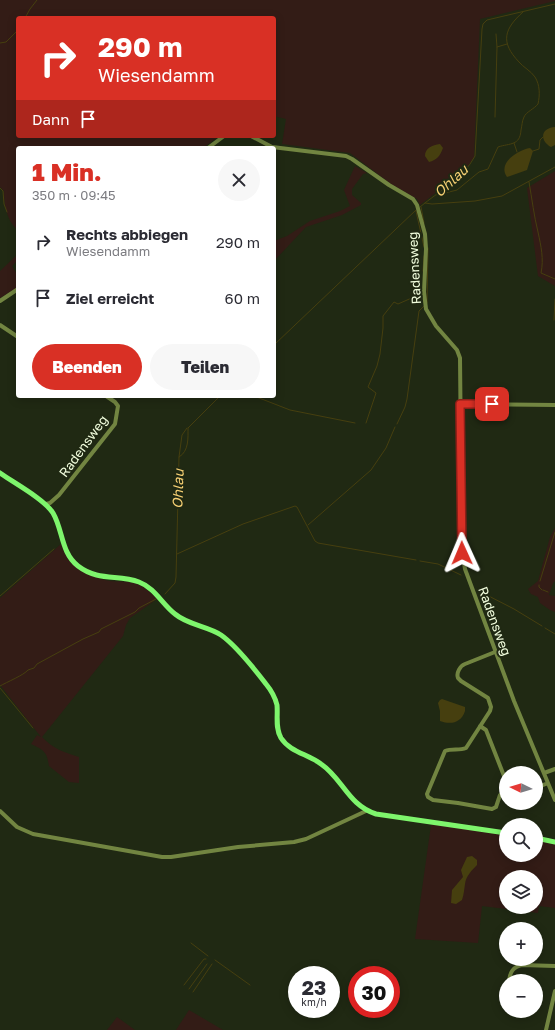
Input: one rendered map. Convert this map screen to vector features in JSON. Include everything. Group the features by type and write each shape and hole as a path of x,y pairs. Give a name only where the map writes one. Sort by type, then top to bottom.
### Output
{"main road":[{"path":"0,473 44,502 55,518 68,555 73,562 89,572 99,576 140,582 156,593 175,615 221,636 232,644 267,685 274,696 276,705 277,730 280,737 293,749 325,766 358,805 366,811 376,814 499,832"},
{"path":"543,839 555,842"}],"street":[{"path":"211,146 221,138"},
{"name":"Radensweg","path":"255,138 270,146"},
{"name":"Radensweg","path":"276,147 346,156 413,199 418,208 425,241 424,292 426,309 436,326 457,350 460,358 462,553 465,569 495,652 555,800"},
{"path":"0,301 16,289"},
{"path":"0,325 16,336"},
{"name":"Radensweg","path":"44,502 50,503 59,495 115,424 118,406 109,398"},
{"path":"460,404 555,405"},
{"path":"495,652 462,665 457,674 458,678 485,696 490,701 491,707 490,711 466,748 462,750 445,751 429,790 428,797 433,800 492,809 496,807 499,798"},
{"path":"480,726 486,730 500,766"},
{"path":"544,773 555,769"},
{"path":"543,785 548,783"},
{"path":"0,811 17,827 33,834 162,857 171,857 238,847 294,842 316,834 366,811"},
{"path":"510,974 511,971 522,965 555,966"},
{"path":"546,1030 553,1010 555,991"}],"shaded area":[{"path":"0,0 555,0 480,19 474,157 466,169 420,205 417,199 391,184 350,153 282,144 286,119 276,116 276,16 16,16 16,138 216,138 206,146 16,146 16,228 9,218 4,191 0,187"},
{"path":"555,127 555,145 551,147 543,138 543,135 544,132 550,128"},
{"path":"440,144 443,148 441,153 436,159 429,162 425,156 426,151 432,146"},
{"path":"530,148 533,151 527,170 507,177 505,167 510,158 520,151"},
{"path":"355,166 367,173 363,174 352,189 352,195 361,203 361,205 342,215 306,227 276,259 276,240 287,236 310,221 350,206 344,190"},
{"path":"555,171 555,286 538,276 527,188"},
{"path":"16,256 16,262 12,266 16,273 16,288 0,298 0,271"},
{"path":"555,528 555,581 549,595 555,596 555,612 540,603 538,597 531,594 528,589 538,581 550,537"},
{"path":"61,544 68,559 73,565 86,574 110,581 138,584 157,599 130,618 123,636 42,737 64,752 79,757 79,783 69,782 49,766 46,754 31,744 37,735 41,737 0,685 0,598"},
{"path":"442,699 465,707 465,711 461,718 452,723 440,721 438,703"},
{"path":"431,825 447,825 499,834 499,862 543,862 543,840 555,842 555,908 543,906 543,870 499,870 499,908 482,906 478,943 415,939"},
{"path":"472,856 477,860 477,865 467,878 462,900 456,904 451,903 452,890 463,877 461,870 467,857"},
{"path":"189,1010 223,1030 176,1030"},
{"path":"117,1017 135,1030 107,1030"}],"waterway":[{"path":"26,16 37,0"},
{"name":"Ohlau","path":"420,207 457,178 475,156 483,24 487,20 555,4"},
{"path":"437,195 457,190 479,172 488,169 498,147 514,143 519,139 524,117 538,104 539,90 537,80 513,55 507,42 508,30 523,12"},
{"path":"0,43 6,42 16,32"},
{"path":"495,117 496,34"},
{"path":"497,47 507,44"},
{"path":"533,151 539,149 540,140 543,137"},
{"path":"514,143 517,152"},
{"path":"425,203 432,204 475,201 502,196 555,167"},
{"path":"529,182 542,252 541,273 555,279"},
{"path":"0,188 3,191 4,204 7,212"},
{"path":"421,207 424,223"},
{"name":"Ohlau","path":"276,343 416,210"},
{"path":"416,211 424,247"},
{"path":"427,303 428,248"},
{"path":"423,271 424,256"},
{"path":"366,423 376,393 368,387 377,366 380,354 383,316 394,302 398,304 423,293"},
{"path":"554,320 555,299"},
{"path":"397,424 407,399 419,311 424,306"},
{"name":"Ohlau","path":"165,594 175,583 176,577 179,457 186,448 188,428 218,398"},
{"path":"259,398 290,410 355,423"},
{"path":"308,525 371,470 386,448 395,427"},
{"path":"179,457 182,435 187,428"},
{"path":"177,554 243,524 295,506 297,507 315,541 318,543 416,560"},
{"path":"540,581 555,532"},
{"path":"0,596 54,549"},
{"path":"420,561 438,564 461,575"},
{"path":"539,585 542,590"},
{"path":"477,590 514,609 542,626"},
{"path":"543,590 548,592"},
{"name":"Ohlau","path":"0,686 156,599"},
{"path":"545,628 555,634"},
{"path":"0,688 33,728"},
{"path":"191,943 208,956"},
{"path":"184,985 204,959 206,959"},
{"path":"215,960 250,985"},
{"path":"189,989 207,964"},
{"path":"193,992 212,964"}],"route":[{"path":"462,553 460,404 492,404"}]}
